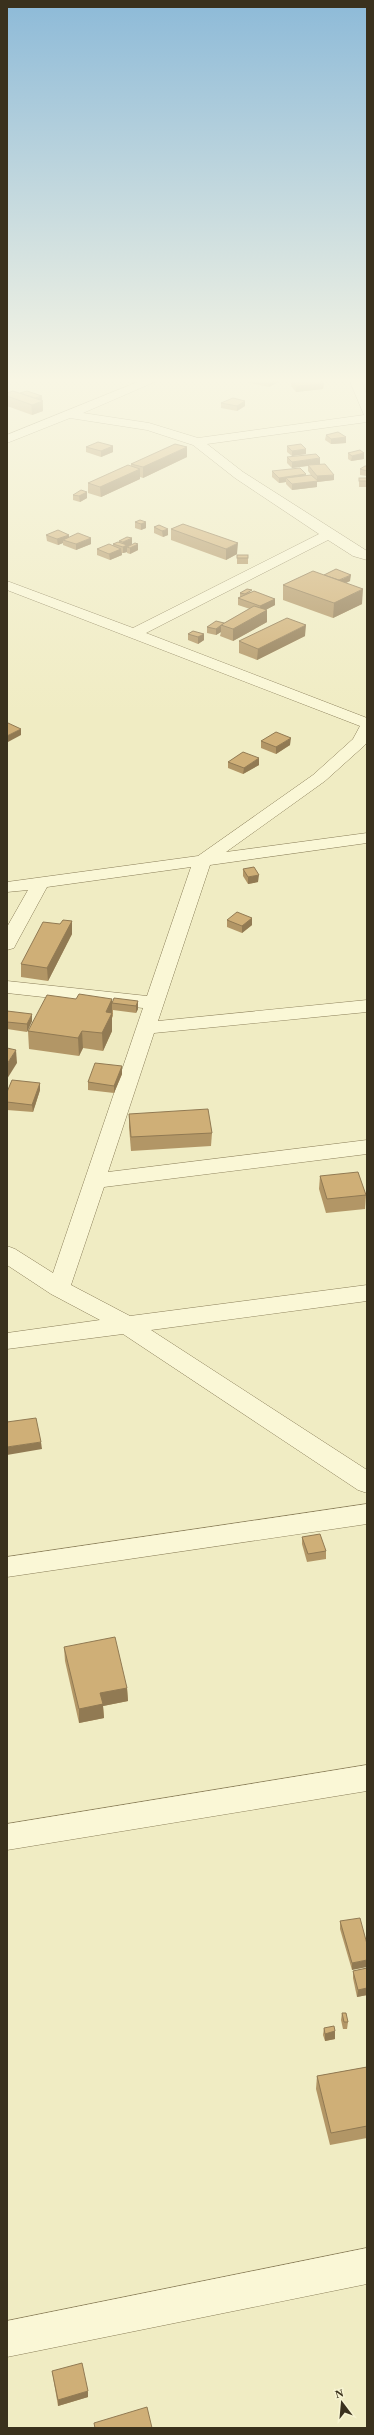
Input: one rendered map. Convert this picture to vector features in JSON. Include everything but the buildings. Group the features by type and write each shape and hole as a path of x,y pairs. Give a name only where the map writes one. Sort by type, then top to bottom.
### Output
{"street":[{"path":"263,491 358,553 367,556"},
{"path":"134,634 329,534"},
{"path":"7,585 367,723"},
{"path":"59,1288 202,860 319,778 360,742 367,728"},
{"path":"7,887 367,838"},
{"path":"7,944 40,883"},
{"path":"7,987 154,1003"},
{"path":"146,1028 367,1006"},
{"path":"94,1182 367,1147"},
{"path":"7,1254 59,1288 127,1325 367,1483"},
{"path":"7,1341 367,1293"},
{"path":"7,1567 367,1514"},
{"path":"7,1837 367,1778"},
{"path":"7,2339 367,2266"}]}
